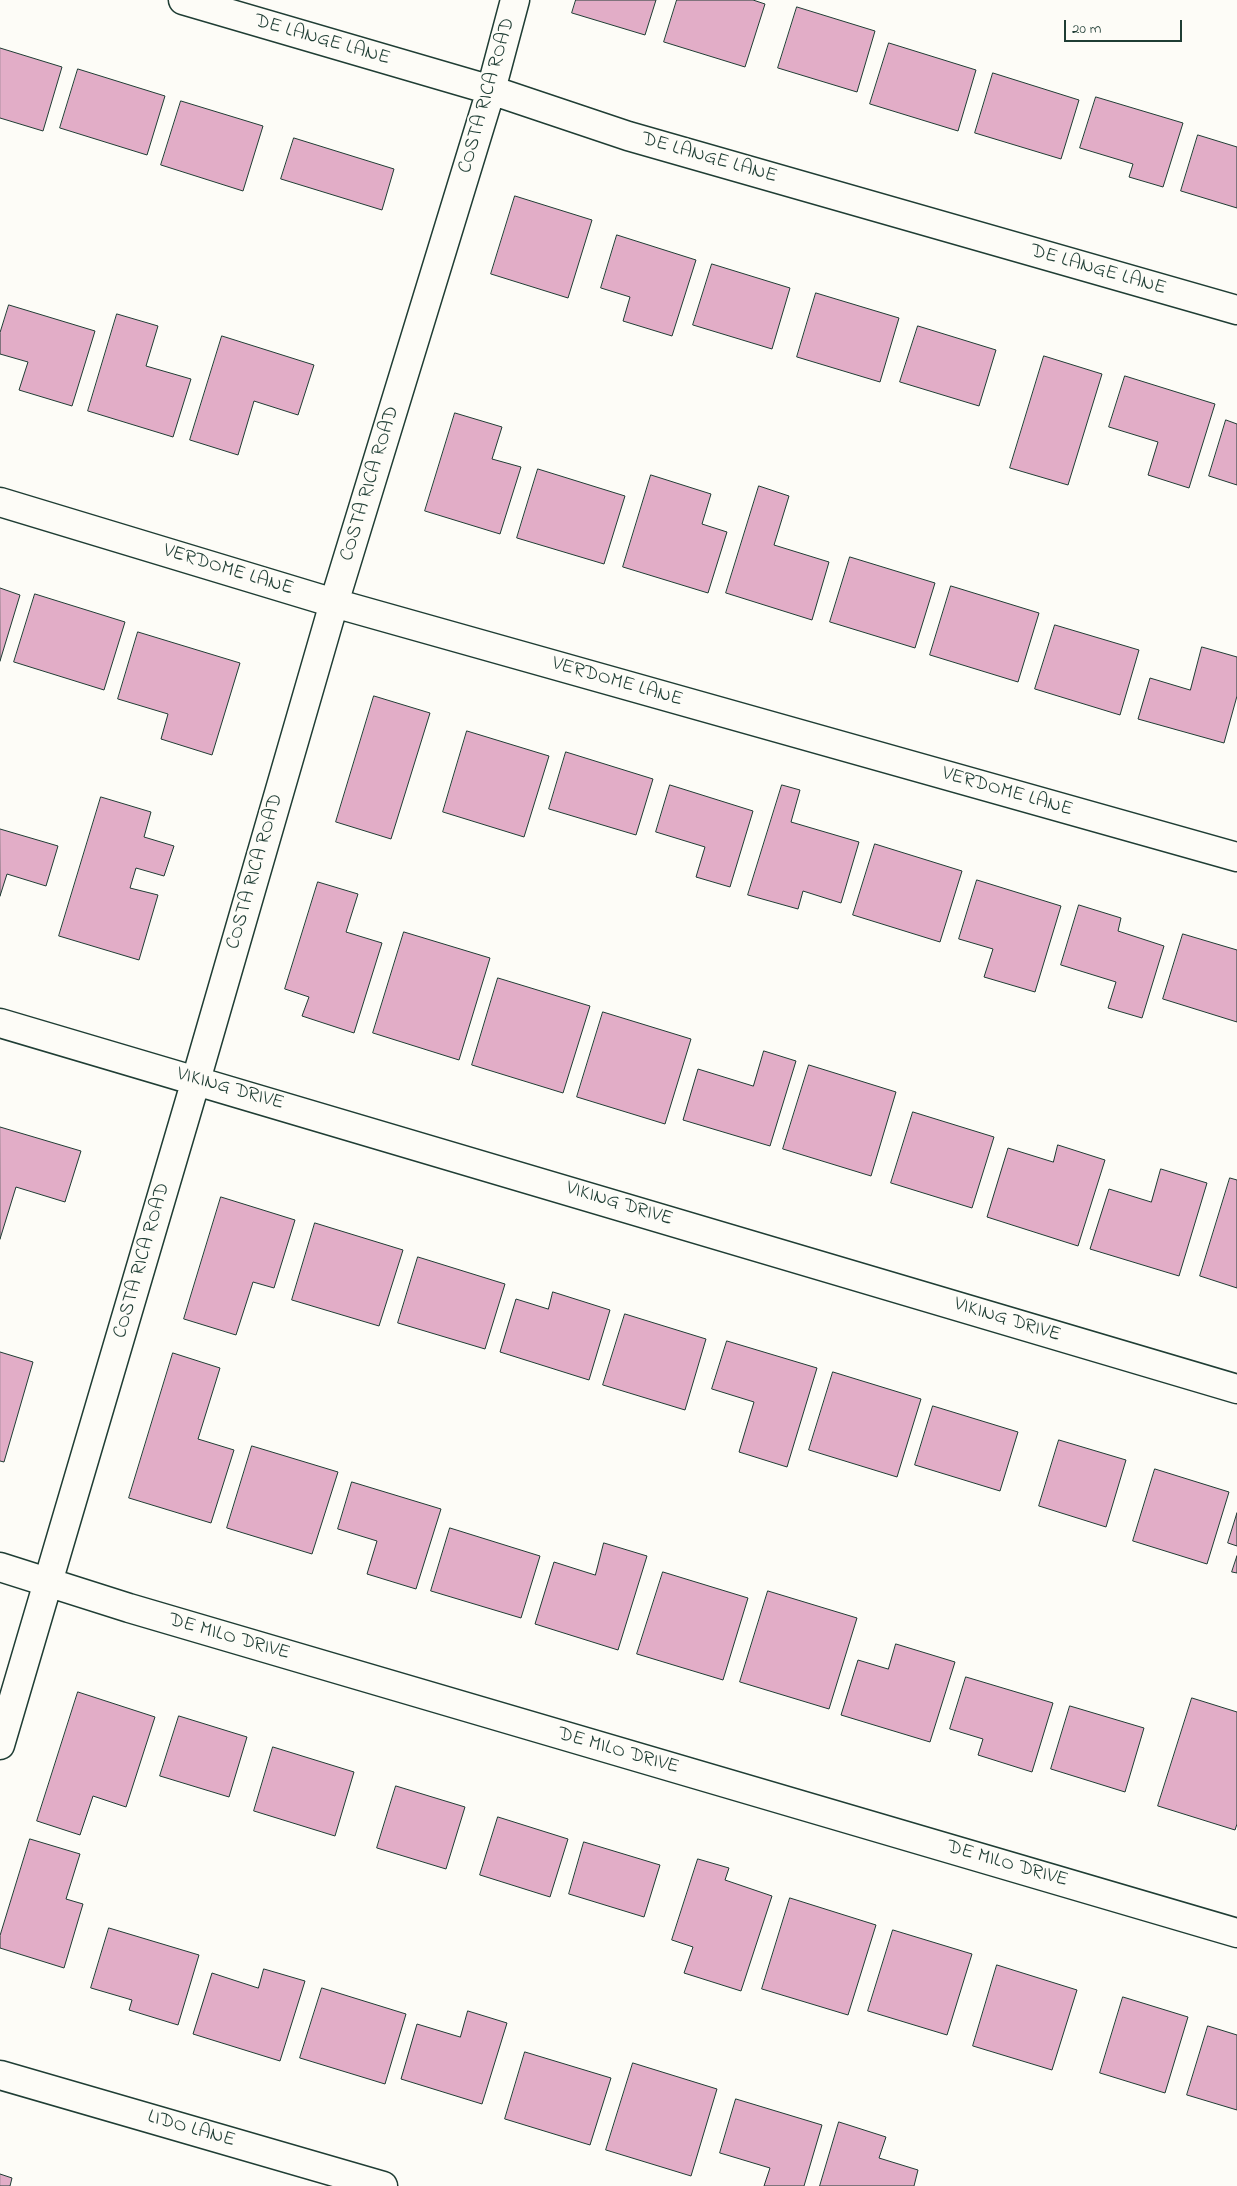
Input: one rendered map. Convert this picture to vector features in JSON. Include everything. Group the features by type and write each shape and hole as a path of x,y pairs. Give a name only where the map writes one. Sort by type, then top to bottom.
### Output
{"street":[{"name":"DE LANGE LANE","path":"183,0 491,90 628,136 1237,310"},
{"name":"COSTA RICA ROAD","path":"0,1745 334,603 491,90 515,0"},
{"name":"VERDOME LANE","path":"0,502 334,603 1237,857"},
{"name":"VIKING DRIVE","path":"0,1023 1237,1389"},
{"name":"DE MILO DRIVE","path":"0,1567 138,1611 1237,1933"},
{"name":"LIDO LANE","path":"0,2075 383,2186"}],"building":[{"path":"576,0 656,0 645,35 572,13"},
{"path":"677,0 753,0 765,4 745,67 664,42"},
{"path":"797,7 875,31 857,92 778,68"},
{"path":"889,43 976,70 958,131 870,104"},
{"path":"0,48 62,67 43,131 0,118"},
{"path":"78,69 165,96 147,155 60,128"},
{"path":"993,73 1079,100 1061,159 975,133"},
{"path":"1096,97 1183,123 1163,187 1129,177 1133,164 1080,148"},
{"path":"181,101 263,126 243,191 161,165"},
{"path":"1198,135 1237,147 1237,208 1181,191"},
{"path":"294,138 394,169 382,210 281,179"},
{"path":"515,196 592,220 568,298 491,274"},
{"path":"617,235 696,260 672,336 623,321 630,297 601,288"},
{"path":"712,264 790,288 772,349 693,325"},
{"path":"816,293 899,318 880,382 797,357"},
{"path":"9,305 95,331 72,406 19,390 28,362 0,354 0,333"},
{"path":"117,314 158,326 146,366 191,379 173,437 88,411"},
{"path":"918,326 996,350 979,406 900,382"},
{"path":"222,336 314,365 298,415 254,401 238,455 190,440"},
{"path":"1044,356 1102,374 1068,485 1010,468"},
{"path":"1125,376 1215,404 1189,488 1148,475 1158,442 1109,427"},
{"path":"455,413 502,427 492,459 521,467 500,534 425,511"},
{"path":"1226,420 1237,424 1237,485 1209,476"},
{"path":"538,469 625,496 604,564 517,538"},
{"path":"651,475 711,494 702,524 727,532 708,593 623,567"},
{"path":"759,486 789,496 774,545 829,562 812,620 726,593"},
{"path":"850,557 935,583 915,648 830,622"},
{"path":"951,586 1039,613 1018,682 930,655"},
{"path":"0,588 20,595 0,661"},
{"path":"35,594 125,622 104,690 14,662"},
{"path":"1055,625 1139,650 1120,715 1035,689"},
{"path":"138,632 240,663 212,755 161,739 168,714 118,699"},
{"path":"1202,647 1237,657 1237,696 1224,743 1138,719 1150,678 1190,690"},
{"path":"374,696 430,713 391,839 336,822"},
{"path":"467,731 549,756 524,837 443,812"},
{"path":"566,752 653,779 636,835 549,809"},
{"path":"670,785 753,811 730,887 696,877 705,847 656,832"},
{"path":"782,785 800,790 791,822 859,842 841,903 803,891 798,909 748,895"},
{"path":"101,797 151,812 144,837 174,846 164,876 136,868 130,888 158,895 139,960 59,936"},
{"path":"0,829 58,846 46,886 7,874 0,896"},
{"path":"875,844 962,871 940,942 853,915"},
{"path":"977,880 1061,906 1035,992 984,977 993,949 959,939"},
{"path":"318,882 358,894 346,932 382,943 354,1033 302,1016 309,997 285,989"},
{"path":"1079,905 1121,918 1118,931 1164,946 1142,1018 1108,1008 1116,982 1061,965"},
{"path":"404,932 490,958 459,1060 373,1033"},
{"path":"1183,934 1237,950 1237,1022 1163,999"},
{"path":"498,978 590,1006 563,1093 472,1065"},
{"path":"603,1012 691,1039 665,1124 577,1097"},
{"path":"764,1051 796,1061 770,1146 683,1120 698,1069 753,1086"},
{"path":"809,1065 896,1092 871,1176 783,1149"},
{"path":"913,1112 994,1137 972,1208 891,1183"},
{"path":"0,1127 81,1151 65,1202 16,1187 0,1239"},
{"path":"1058,1145 1105,1160 1078,1246 987,1217 1008,1148 1053,1162"},
{"path":"1161,1169 1207,1183 1179,1276 1090,1249 1109,1189 1151,1202"},
{"path":"1230,1178 1237,1180 1237,1288 1200,1276"},
{"path":"221,1197 295,1220 274,1288 253,1282 236,1335 184,1319"},
{"path":"315,1223 403,1250 379,1326 292,1300"},
{"path":"418,1257 505,1284 485,1349 398,1323"},
{"path":"553,1292 610,1310 589,1380 500,1352 516,1299 548,1309"},
{"path":"625,1314 706,1339 685,1410 603,1385"},
{"path":"727,1341 817,1368 787,1467 739,1452 754,1402 712,1389"},
{"path":"0,1352 33,1362 4,1462 0,1461"},
{"path":"173,1353 220,1368 198,1439 234,1450 211,1523 129,1498"},
{"path":"833,1372 921,1399 897,1477 809,1450"},
{"path":"933,1406 1018,1432 1000,1491 915,1465"},
{"path":"1059,1440 1126,1460 1106,1527 1039,1506"},
{"path":"252,1446 338,1472 312,1554 227,1528"},
{"path":"1155,1469 1229,1492 1207,1564 1133,1541"},
{"path":"352,1482 441,1509 416,1589 367,1574 377,1541 338,1529"},
{"path":"1237,1513 1237,1546 1228,1543"},
{"path":"450,1528 540,1556 521,1618 431,1591"},
{"path":"604,1543 647,1556 618,1650 535,1624 554,1562 595,1575"},
{"path":"1237,1556 1237,1573 1232,1572"},
{"path":"663,1572 748,1598 723,1680 637,1654"},
{"path":"768,1591 857,1618 829,1709 740,1682"},
{"path":"896,1644 955,1662 930,1742 841,1715 858,1660 888,1669"},
{"path":"966,1677 1053,1703 1032,1772 978,1755 983,1739 950,1729"},
{"path":"78,1692 155,1717 126,1807 93,1796 80,1835 37,1821"},
{"path":"1192,1698 1237,1712 1237,1824 1235,1830 1158,1806"},
{"path":"1070,1706 1144,1728 1125,1792 1051,1769"},
{"path":"179,1716 247,1737 229,1797 160,1776"},
{"path":"273,1747 354,1772 335,1836 254,1811"},
{"path":"396,1786 465,1807 446,1869 377,1848"},
{"path":"498,1817 568,1839 550,1897 480,1875"},
{"path":"30,1839 80,1854 66,1899 83,1904 64,1968 0,1948 0,1936"},
{"path":"584,1842 660,1865 644,1917 569,1894"},
{"path":"698,1859 729,1868 725,1880 772,1896 741,1991 684,1973 693,1947 672,1940"},
{"path":"790,1898 876,1925 848,2015 762,1989"},
{"path":"109,1928 199,1955 178,2025 129,2010 132,2000 91,1988"},
{"path":"893,1930 972,1954 947,2035 868,2011"},
{"path":"997,1965 1077,1990 1052,2070 973,2046"},
{"path":"264,1969 305,1981 280,2061 193,2034 212,1973 258,1988"},
{"path":"322,1988 406,2014 385,2084 300,2058"},
{"path":"1123,1997 1188,2017 1165,2093 1100,2073"},
{"path":"468,2011 507,2023 482,2104 401,2079 417,2024 460,2037"},
{"path":"1208,2026 1237,2035 1237,2110 1187,2095"},
{"path":"525,2052 611,2078 590,2145 505,2119"},
{"path":"633,2063 717,2089 691,2176 606,2150"},
{"path":"736,2099 822,2125 804,2186 764,2186 770,2168 720,2153"},
{"path":"839,2122 886,2137 879,2158 918,2170 914,2186 820,2186"},
{"path":"0,2174 12,2178 10,2186 0,2186"}]}
